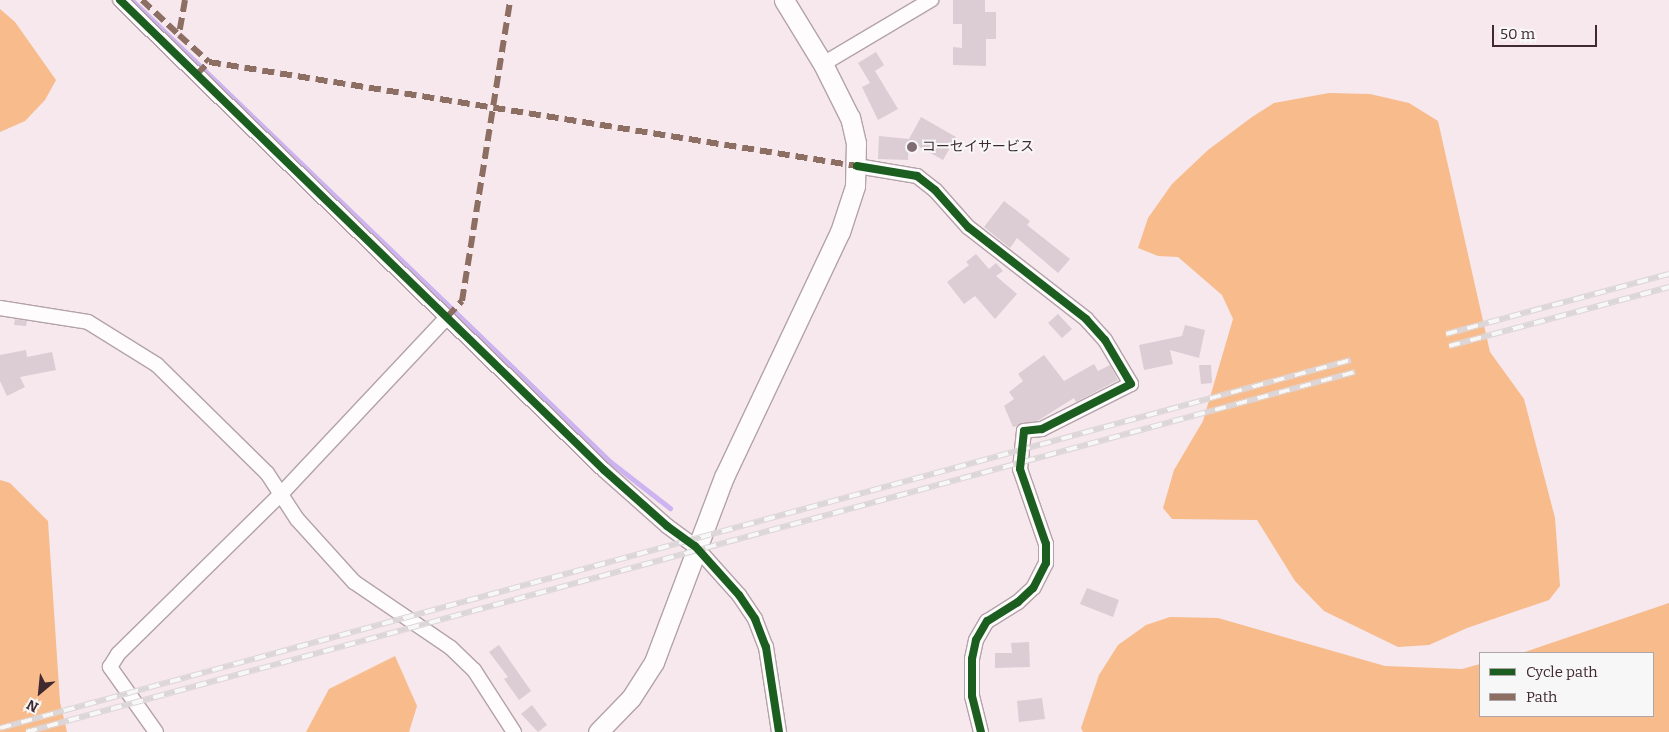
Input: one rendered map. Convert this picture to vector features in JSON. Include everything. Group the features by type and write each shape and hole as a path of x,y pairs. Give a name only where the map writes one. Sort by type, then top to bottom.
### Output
{"street":[{"path":"120,0 604,470 667,526 695,546 739,595 756,619 773,678 780,732"},
{"path":"598,732 631,698 654,662 695,546 724,477 840,232 853,195 857,166 850,118 823,64 784,0"},
{"path":"823,64 931,0"},
{"path":"857,166 917,176 935,190 968,227 1086,319 1105,340 1131,384 1042,429 1024,431 1020,470 1046,544 1046,563 1033,588 1018,602 987,621 976,640 972,659 972,696 981,732"},
{"path":"0,308 88,322 120,340 157,365 267,473 297,519 354,582 451,648 474,670 514,732"},
{"path":"156,732 110,667 118,654 281,494 447,317"}],"shaded area":[{"path":"0,9 15,22 56,80 45,100 25,121 0,132"},
{"path":"1329,93 1370,94 1409,103 1438,121 1490,352 1524,399 1555,518 1560,586 1549,600 1467,628 1429,645 1398,647 1324,611 1295,581 1257,520 1172,519 1163,508 1174,470 1203,421 1233,319 1222,295 1178,257 1158,256 1138,248 1148,218 1172,184 1208,150 1252,117 1274,103"},
{"path":"0,480 10,483 48,521 60,702 67,732 0,732"},
{"path":"1669,603 1669,732 1083,732 1081,728 1099,675 1118,645 1146,625 1170,617 1218,618 1385,666 1462,669 1479,664 1479,717 1654,717 1654,652 1525,652"},
{"path":"395,656 417,706 409,732 306,732 329,689"}],"building":[{"path":"953,0 985,0 985,12 996,12 996,39 986,39 986,66 953,65 953,47 962,48 962,24 953,24"},
{"path":"876,52 884,65 875,71 898,109 878,120 862,87 870,83 858,63"},
{"path":"921,117 956,137 943,160 909,141 908,160 878,159 879,136 909,139"},
{"path":"1004,201 1030,221 1027,225 1070,259 1058,273 1017,238 1010,248 984,227"},
{"path":"976,254 989,269 996,263 1003,271 996,276 1017,294 995,319 975,296 964,304 947,282 969,265 966,262"},
{"path":"1058,314 1072,329 1062,338 1048,323"},
{"path":"15,319 27,321 26,326 14,325"},
{"path":"1185,325 1205,330 1199,358 1170,350 1173,364 1144,370 1139,345 1182,336"},
{"path":"26,350 27,357 52,352 56,370 20,377 25,387 7,396 0,381 0,355"},
{"path":"1044,355 1064,381 1094,364 1098,371 1110,365 1118,380 1076,402 1074,398 1039,420 1013,427 1004,406 1014,399 1009,392 1023,381 1018,374"},
{"path":"1199,365 1211,365 1212,383 1201,384"},
{"path":"1087,588 1119,600 1113,617 1080,604"},
{"path":"1029,642 1030,667 995,668 995,653 1012,653 1011,643"},
{"path":"499,645 531,691 519,700 504,679 508,677 489,652"},
{"path":"1042,698 1045,719 1019,722 1017,701"},
{"path":"532,705 547,725 538,732 521,714"}],"waterway":[{"path":"132,0 611,462 670,508"}],"railway":[{"path":"1446,334 1669,274"},
{"path":"1449,346 1669,287"},
{"path":"0,728 1351,360"},
{"path":"26,732 1355,372"}],"marked path":[{"path":"142,0 179,35"},
{"path":"185,0 179,35 209,62"},
{"path":"447,317 462,301 510,0"},
{"path":"197,74 209,62 857,166"}],"cycle path":[{"path":"120,0 604,470 667,526 695,546 739,595 755,619 766,647 779,732"},
{"path":"857,166 917,176 935,190 968,227 1086,319 1105,340 1131,384 1042,429 1024,431 1020,469 1046,544 1046,563 1033,588 1018,602 987,621 976,640 972,659 972,696 981,732"}],"place":[{"name":"コーセイサービス","path":"912,147"}]}
